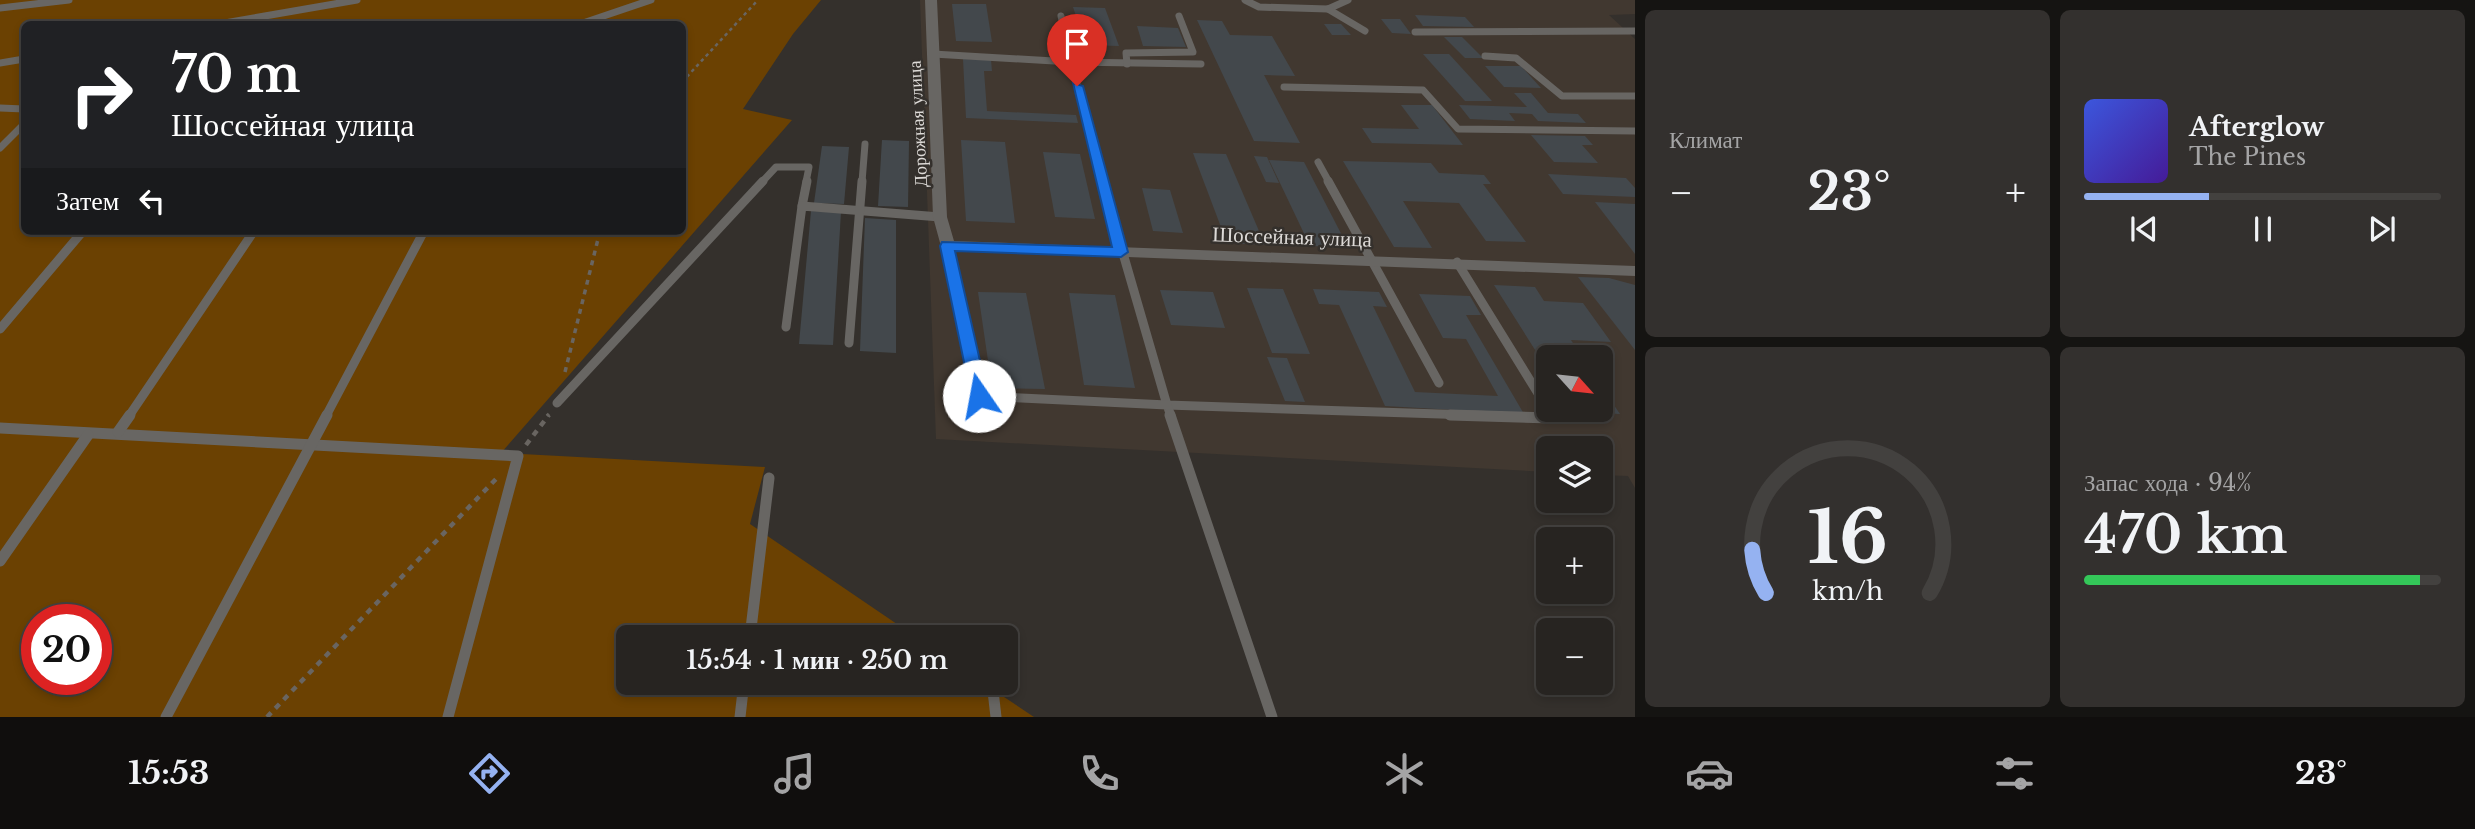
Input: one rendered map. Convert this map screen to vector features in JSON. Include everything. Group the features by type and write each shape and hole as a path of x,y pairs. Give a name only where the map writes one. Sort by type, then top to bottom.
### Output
{"street":[{"name":"Дорожная улица","path":"930,0 940,217 947,246"},
{"name":"Шоссейная улица","path":"947,246 1457,262 1635,271"}],"lane":[{"path":"0,8 69,0"},
{"path":"236,21 357,0"},
{"path":"592,21 651,0"},
{"path":"1245,0 1259,7 1328,9 1348,0"},
{"path":"1328,9 1366,31"},
{"path":"1061,16 1121,252 1167,405 1272,717"},
{"path":"1127,64 1126,53 1193,52 1179,16"},
{"path":"1416,32 1635,31"},
{"path":"933,54 1071,62 1201,64"},
{"path":"1485,57 1516,58 1562,96 1635,96"},
{"path":"0,63 21,60"},
{"path":"1283,87 1423,90 1458,129 1635,131"},
{"path":"0,108 21,109"},
{"path":"0,148 21,127"},
{"path":"849,343 865,144"},
{"path":"1318,162 1439,383"},
{"path":"558,403 776,167 808,167 786,327"},
{"path":"802,206 940,217"},
{"path":"0,329 80,235"},
{"path":"118,432 251,235"},
{"path":"166,717 422,235"},
{"path":"947,246 979,396 1553,418 1457,262"},
{"path":"0,428 88,435 118,432 314,442 518,456 449,717"},
{"path":"0,561 88,435"},
{"path":"751,625 769,478"},
{"path":"740,717 743,695"},
{"path":"993,695 996,717"}],"path":[{"path":"686,78 758,0"},
{"path":"267,717 518,456 558,403 599,235"}],"shaded area":[{"path":"0,0 821,0 793,34 743,109 792,120 501,453 765,467 750,524 898,625 616,625 616,695 1001,695 1034,717 0,717"},
{"path":"920,0 1635,0 1635,14 1609,15 1635,39 1635,488 1628,476 1613,475 1613,436 1536,436 1536,471 936,439"}],"building":[{"path":"952,4 986,4 992,42 956,41"},
{"path":"1073,7 1105,8 1119,46 1085,45 1081,32 1087,32 1083,19 1077,19"},
{"path":"1415,15 1465,17 1474,27 1423,26"},
{"path":"1381,19 1400,19 1411,34 1392,33"},
{"path":"1197,20 1222,21 1230,35 1272,36 1295,76 1264,75 1300,143 1254,141"},
{"path":"1324,24 1341,24 1351,35 1332,35"},
{"path":"1137,26 1178,28 1186,47 1143,46"},
{"path":"1444,37 1462,37 1483,58 1465,58"},
{"path":"1423,54 1449,54 1492,101 1465,101"},
{"path":"963,59 991,60 992,71 984,71 987,111 1076,115 1078,123 966,118"},
{"path":"1485,66 1521,66 1541,88 1504,87"},
{"path":"1514,93 1531,93 1548,113 1578,114 1586,123 1538,121 1532,114 1509,113 1515,121 1470,119 1459,105 1527,107"},
{"path":"1401,105 1432,105 1463,145 1372,143 1362,128 1419,129"},
{"path":"1531,135 1585,136 1593,145 1582,145 1598,163 1554,162"},
{"path":"882,140 909,141 908,207 878,206"},
{"path":"961,140 1005,142 1015,223 966,221"},
{"path":"822,146 849,147 844,204 814,203"},
{"path":"1043,152 1080,154 1095,219 1055,217"},
{"path":"1193,153 1226,154 1265,245 1227,243"},
{"path":"1254,156 1267,157 1279,183 1266,182"},
{"path":"1269,160 1304,162 1348,247 1310,246"},
{"path":"1343,161 1431,163 1439,173 1484,175 1491,184 1483,184 1526,242 1486,241 1459,203 1403,201 1432,248 1394,247"},
{"path":"1548,174 1626,178 1635,188 1635,197 1563,194"},
{"path":"1142,188 1170,190 1183,233 1153,231"},
{"path":"1595,202 1635,204 1635,254"},
{"path":"811,211 841,212 833,345 799,344"},
{"path":"865,218 896,220 896,353 860,351"},
{"path":"1578,277 1609,278 1635,285 1635,350"},
{"path":"1494,285 1535,287 1544,301 1583,303 1611,342 1571,340 1574,345 1536,345 1536,351"},
{"path":"1247,288 1283,289 1310,354 1272,353"},
{"path":"1313,289 1379,292 1387,307 1373,306 1415,392 1498,396 1466,339 1443,338 1419,294 1470,296 1481,315 1466,315 1524,414 1385,406 1339,305 1319,304"},
{"path":"1160,290 1213,292 1225,328 1171,325"},
{"path":"978,292 1026,293 1045,389 992,388"},
{"path":"1069,293 1115,295 1135,388 1084,385"},
{"path":"1267,357 1287,358 1305,402 1285,401"}],"route":[{"path":"979,396 947,246 1121,252 1077,86"}]}
